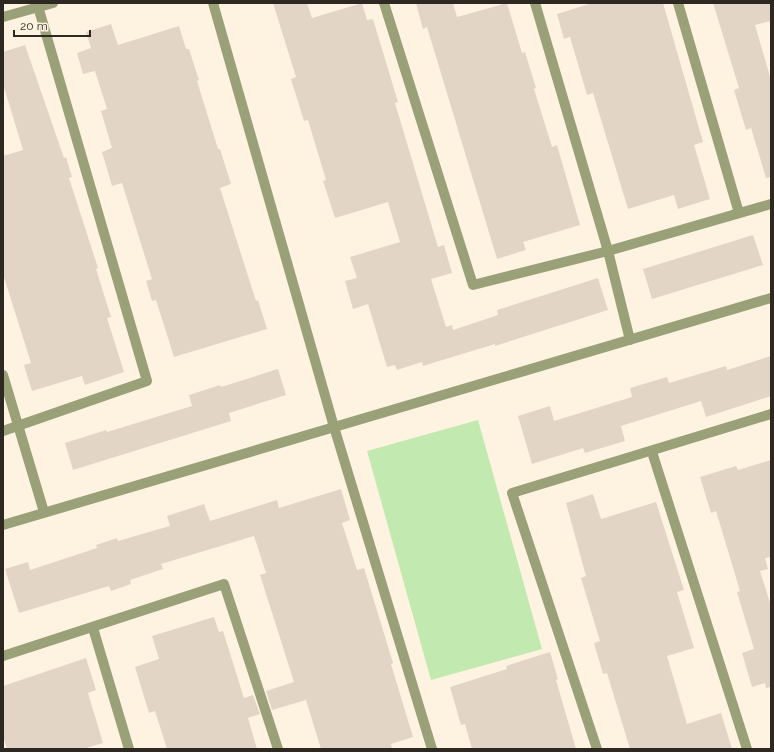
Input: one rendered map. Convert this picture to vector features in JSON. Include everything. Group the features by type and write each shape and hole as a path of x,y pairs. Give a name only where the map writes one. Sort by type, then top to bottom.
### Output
{"street":[{"path":"3,16 38,5 53,3"},
{"path":"213,3 334,427 432,749"},
{"path":"384,3 473,285 608,251 771,204"},
{"path":"535,3 608,251 630,340"},
{"path":"678,3 739,213"},
{"path":"3,431 147,381 38,5"},
{"path":"3,525 771,298"},
{"path":"3,375 44,512"},
{"path":"597,749 512,493 652,452 771,414"},
{"path":"652,452 747,749"},
{"path":"3,656 93,628 224,584 278,749"},
{"path":"93,628 129,749"}],"green space":[{"path":"478,420 542,649 431,680 367,451"}],"building":[{"path":"273,3 307,3 312,18 362,3 367,20 373,19 398,102 395,103 438,247 444,245 452,273 431,279 446,327 452,325 453,330 498,315 497,310 598,278 608,310 495,346 495,344 423,366 422,362 397,370 395,365 387,367 368,304 353,309 345,281 357,278 350,257 400,242 388,202 335,218 323,181 326,180 308,120 304,121 291,79 296,77"},
{"path":"416,3 453,3 457,17 507,3 522,53 525,52 536,88 534,89 552,147 557,145 580,225 523,242 526,250 497,259 427,27 423,29"},
{"path":"592,3 663,3 703,142 694,145 710,199 678,209 674,195 628,209 593,93 587,95 570,37 564,39 557,14"},
{"path":"713,3 771,3 771,21 755,25 771,80 771,177 766,178 751,128 746,130 734,90 739,88"},
{"path":"111,24 118,45 179,26 186,49 189,49 199,80 197,81 218,149 220,149 231,184 220,188 256,301 258,300 267,329 174,357 156,300 152,301 146,281 152,279 122,183 112,186 102,152 112,148 101,111 107,109 95,71 83,74 77,53 91,48 86,32"},
{"path":"25,45 64,158 66,157 72,177 69,178 98,268 96,269 111,317 107,318 124,372 85,385 82,376 32,391 24,365 31,363 3,274 3,156 23,150 3,84 3,52"},
{"path":"753,235 763,265 652,299 643,269"},
{"path":"771,356 771,396 706,417 701,401 621,426 625,441 585,453 583,448 532,464 518,416 550,406 554,421 632,397 630,388 667,377 669,383 726,366 727,370"},
{"path":"278,369 286,395 229,413 231,421 73,470 65,443 192,406 189,395 220,385 221,387"},
{"path":"771,460 771,557 765,558 768,569 760,571 771,606 771,687 766,688 765,683 752,687 742,653 754,649 737,592 740,591 716,511 711,513 700,477 736,466 738,470"},
{"path":"341,489 350,520 342,523 357,570 364,568 393,663 391,664 413,737 391,744 392,749 321,749 306,700 272,710 266,691 294,682 260,575 266,573 254,536 161,564 163,569 130,580 131,584 111,591 109,586 19,613 5,569 28,562 30,570 97,548 96,545 117,538 118,541 170,526 167,516 204,504 210,521 277,500 279,508"},
{"path":"593,494 601,519 656,502 684,590 677,592 694,648 667,656 687,724 721,713 732,749 630,749 607,673 603,674 594,643 600,641 581,578 586,576 566,503"},
{"path":"214,617 219,632 223,631 244,698 253,695 260,714 248,718 257,749 167,749 155,711 149,713 135,667 159,659 152,636"},
{"path":"550,652 558,679 556,680 576,749 472,749 465,724 461,725 450,687 507,669 506,666"},
{"path":"86,658 96,690 88,693 103,743 83,749 7,749 3,736 3,686"}]}
